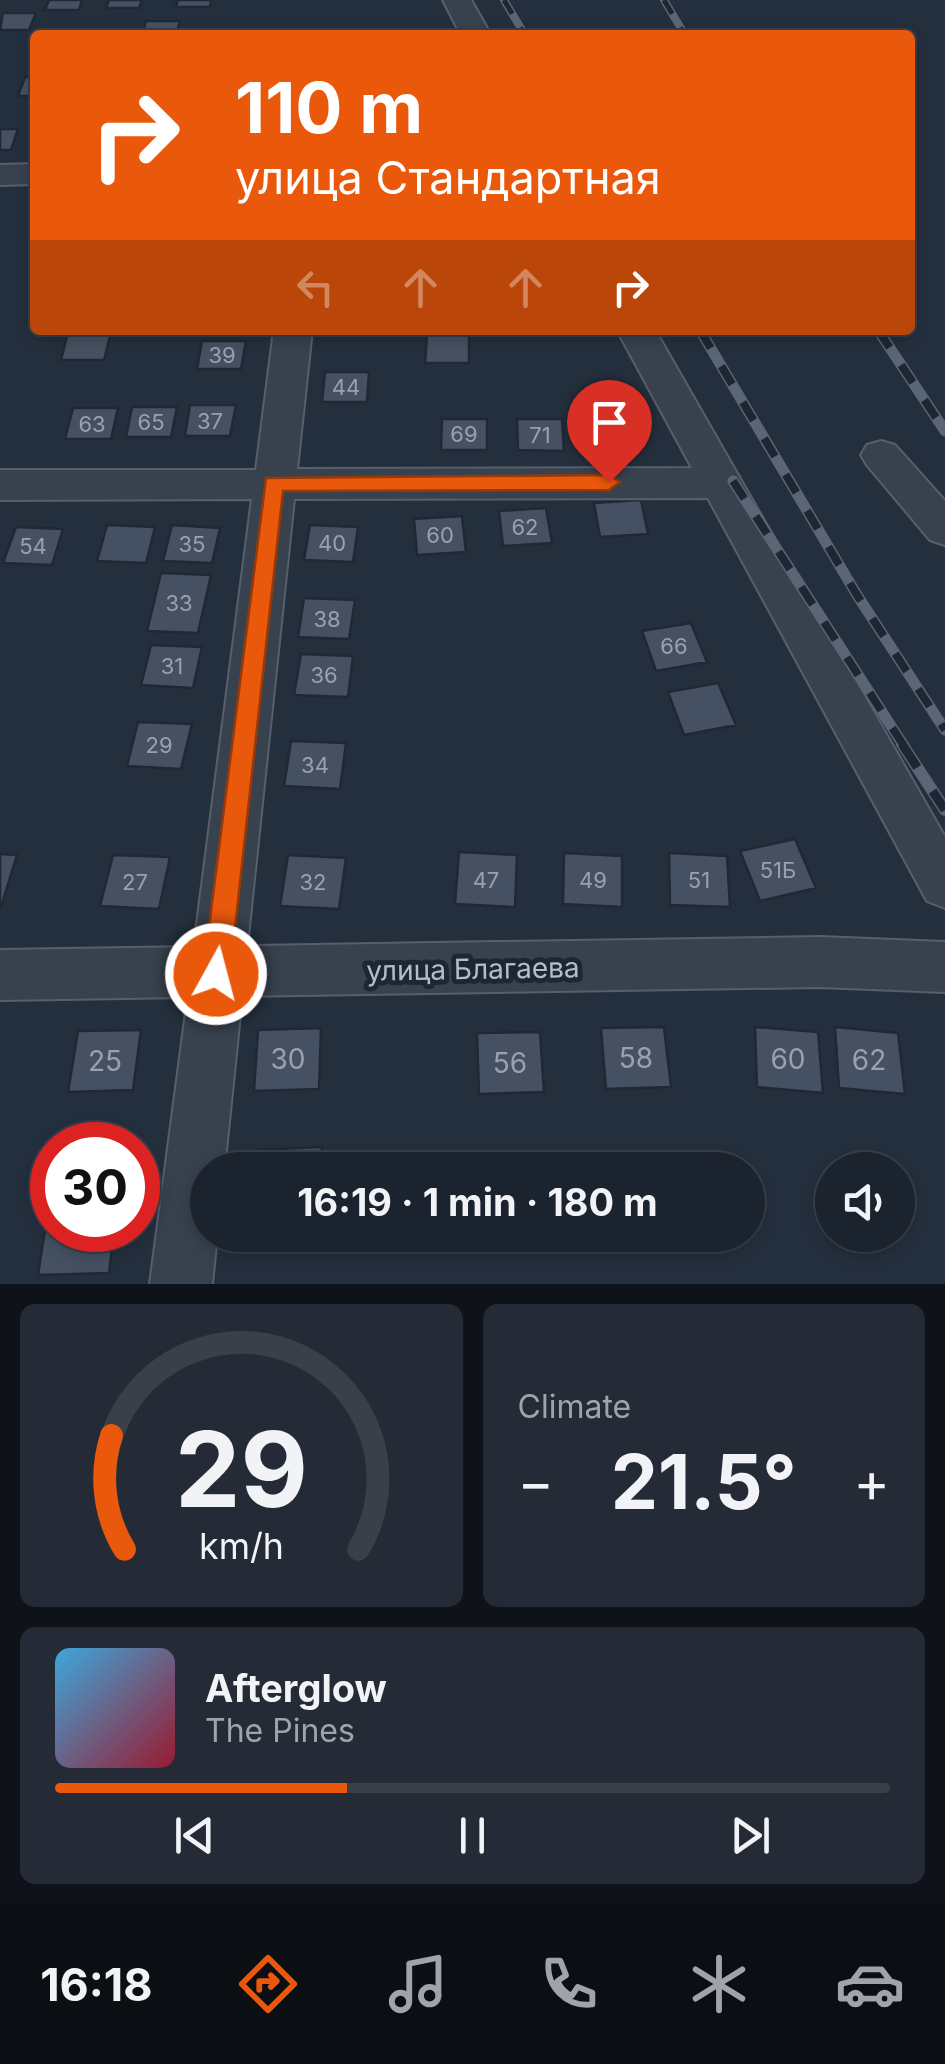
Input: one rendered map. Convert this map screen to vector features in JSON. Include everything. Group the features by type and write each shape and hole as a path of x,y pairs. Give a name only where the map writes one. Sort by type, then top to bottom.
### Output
{"street":[{"path":"457,0 473,30"},
{"path":"0,175 30,174"},
{"path":"181,1284 291,335"},
{"path":"639,335 945,885"},
{"path":"881,455 945,529"},
{"path":"0,485 719,483"},
{"name":"улица Благаева","path":"0,975 820,962 945,967"}],"building":[{"path":"49,0 82,0 79,10 45,10"},
{"path":"109,0 142,0 139,8 106,8"},
{"path":"178,0 211,0 210,7 176,7"},
{"path":"3,13 36,13 29,30 0,30"},
{"path":"146,21 180,21 177,30 143,30"},
{"path":"25,77 30,77 30,96 18,96"},
{"path":"0,129 18,129 11,150 0,150"},
{"path":"67,335 110,335 104,360 61,360"},
{"path":"427,335 469,335 469,363 425,363"},
{"path":"202,341 246,341 241,369 197,369"},
{"path":"325,372 369,372 367,402 322,402"},
{"path":"190,405 236,405 230,436 185,436"},
{"path":"132,407 177,407 171,437 126,437"},
{"path":"73,408 118,408 111,439 65,439"},
{"path":"442,419 487,419 487,450 441,450"},
{"path":"517,419 562,419 564,451 518,450"},
{"path":"641,500 648,534 600,537 594,503"},
{"path":"546,508 552,543 503,546 499,511"},
{"path":"462,516 466,552 417,555 414,519"},
{"path":"107,525 155,527 146,563 97,561"},
{"path":"172,525 220,528 212,563 163,561"},
{"path":"310,525 358,527 353,562 304,560"},
{"path":"16,527 63,529 52,565 3,563"},
{"path":"161,573 211,575 198,633 147,631"},
{"path":"304,598 355,600 349,639 298,637"},
{"path":"691,623 707,662 656,671 642,631"},
{"path":"151,645 202,647 193,688 141,685"},
{"path":"301,654 353,656 348,697 294,695"},
{"path":"718,683 736,725 684,735 668,692"},
{"path":"138,722 192,724 181,769 127,766"},
{"path":"291,741 346,743 340,789 284,786"},
{"path":"795,839 816,888 760,901 740,851"},
{"path":"459,852 517,855 515,907 455,904"},
{"path":"564,853 622,856 622,907 563,904"},
{"path":"669,853 727,856 730,907 670,905"},
{"path":"0,854 17,855 1,907 0,907"},
{"path":"113,855 170,857 159,909 100,906"},
{"path":"288,855 346,858 339,909 280,906"},
{"path":"664,1027 671,1087 606,1089 601,1028"},
{"path":"755,1027 818,1032 823,1093 757,1087"},
{"path":"835,1027 898,1033 905,1094 839,1088"},
{"path":"321,1028 319,1089 254,1091 258,1030"},
{"path":"141,1030 133,1090 68,1092 78,1031"},
{"path":"540,1032 544,1092 479,1094 477,1033"},
{"path":"322,1147 322,1152 256,1150"},
{"path":"42,1252 111,1252 109,1273 38,1275"}],"railway":[{"path":"504,0 522,30"},
{"path":"664,0 682,30"},
{"path":"703,335 857,595 945,730"},
{"path":"881,335 945,431"},
{"path":"733,481 904,746"},
{"path":"902,744 945,810"}],"route":[{"path":"216,974 274,483 609,482"}]}
